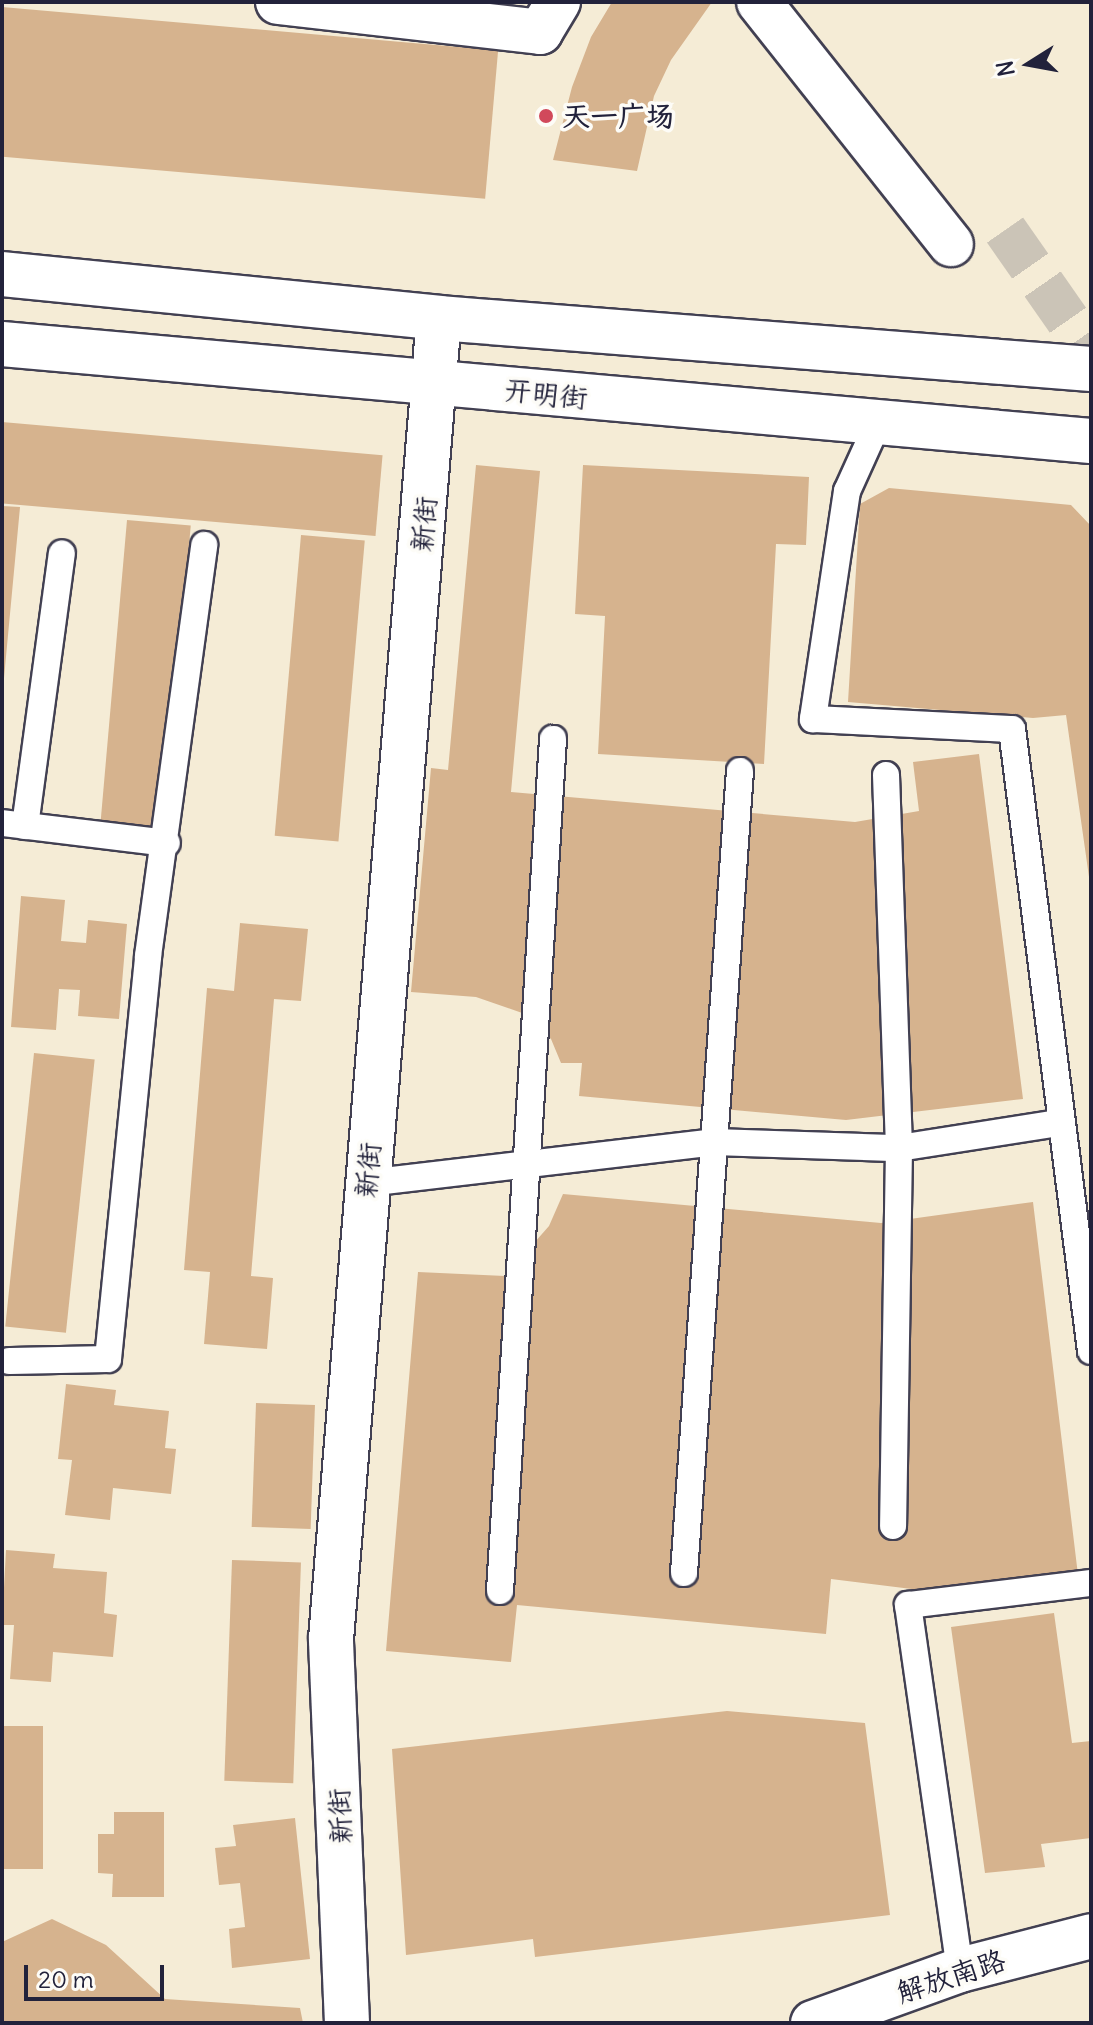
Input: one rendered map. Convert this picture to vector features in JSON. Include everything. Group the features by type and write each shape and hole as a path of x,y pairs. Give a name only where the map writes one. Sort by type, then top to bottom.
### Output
{"street":[{"path":"278,2 540,32 558,2"},
{"path":"759,2 951,244"},
{"path":"2,274 439,318 1091,369"},
{"name":"新街","path":"347,2023 331,1639 439,318"},
{"name":"开明街","path":"2,344 877,425 1091,441"},
{"name":"解放南路","path":"813,2023 960,1970 1091,1936"}],"lane":[{"path":"877,425 847,491 813,719 1012,729 1059,1123 1091,1351"},
{"path":"4,1367 108,1359 148,956 167,843 204,545"},
{"path":"62,553 14,825 167,843"},
{"path":"500,1591 553,739"},
{"path":"684,1573 740,771"},
{"path":"886,775 899,1148 893,1526"},
{"path":"367,1183 527,1161 714,1142 899,1148 1059,1123"},
{"path":"960,1970 908,1605 1091,1583"}],"building":[{"path":"612,2 712,2 671,60 654,96 637,171 553,160 572,87 591,37"},
{"path":"2,7 498,50 485,199 2,157"},
{"path":"2,422 383,455 375,536 2,503"},
{"path":"476,465 540,471 511,792 855,822 919,811 913,762 979,754 1023,1099 846,1120 579,1096 582,1063 561,1063 551,1039 525,1014 476,997 411,992 431,768 448,770"},
{"path":"583,465 809,477 806,545 776,544 764,764 598,754 605,616 575,614"},
{"path":"889,488 1071,505 1091,526 1091,891 1066,715 1033,718 848,702 860,504"},
{"path":"2,506 20,507 4,678 2,678"},
{"path":"127,520 191,526 164,827 101,822"},
{"path":"301,535 365,541 338,841 275,836"},
{"path":"21,896 65,900 61,941 86,943 88,920 127,924 119,1019 78,1016 80,990 59,989 56,1030 11,1027"},
{"path":"240,923 308,929 301,1001 274,999 251,1276 273,1278 267,1349 204,1344 210,1272 184,1270 207,988 234,991"},
{"path":"34,1053 95,1059 66,1333 5,1326"},
{"path":"563,1194 881,1223 1033,1202 1078,1575 936,1592 831,1579 826,1634 517,1605 511,1662 386,1651 418,1272 505,1276 507,1261 527,1251 549,1226"},
{"path":"66,1384 116,1390 114,1405 169,1411 165,1448 176,1449 171,1494 113,1488 110,1520 65,1515 72,1460 58,1459"},
{"path":"256,1403 315,1405 311,1529 252,1527"},
{"path":"6,1550 55,1554 53,1568 107,1572 104,1613 117,1615 113,1657 53,1652 51,1682 10,1679 14,1625 2,1625"},
{"path":"232,1560 301,1562 293,1783 224,1781"},
{"path":"1054,1613 1072,1743 1091,1741 1091,1838 1041,1844 1045,1867 985,1873 951,1627"},
{"path":"727,1711 865,1723 890,1915 535,1957 533,1939 406,1955 392,1749"},
{"path":"2,1726 43,1726 43,1869 2,1869"},
{"path":"114,1812 164,1812 164,1897 112,1897 113,1874 98,1873 98,1834 114,1834"},
{"path":"295,1818 310,1959 232,1968 229,1929 245,1927 240,1883 219,1885 215,1848 236,1846 233,1825"},
{"path":"52,1919 106,1945 165,1999 300,2008 303,2023 2,2023 2,1942"}],"tunnel":[{"path":"1005,230 1090,352 1091,373"}],"place":[{"name":"天一广场","path":"546,116"}]}
